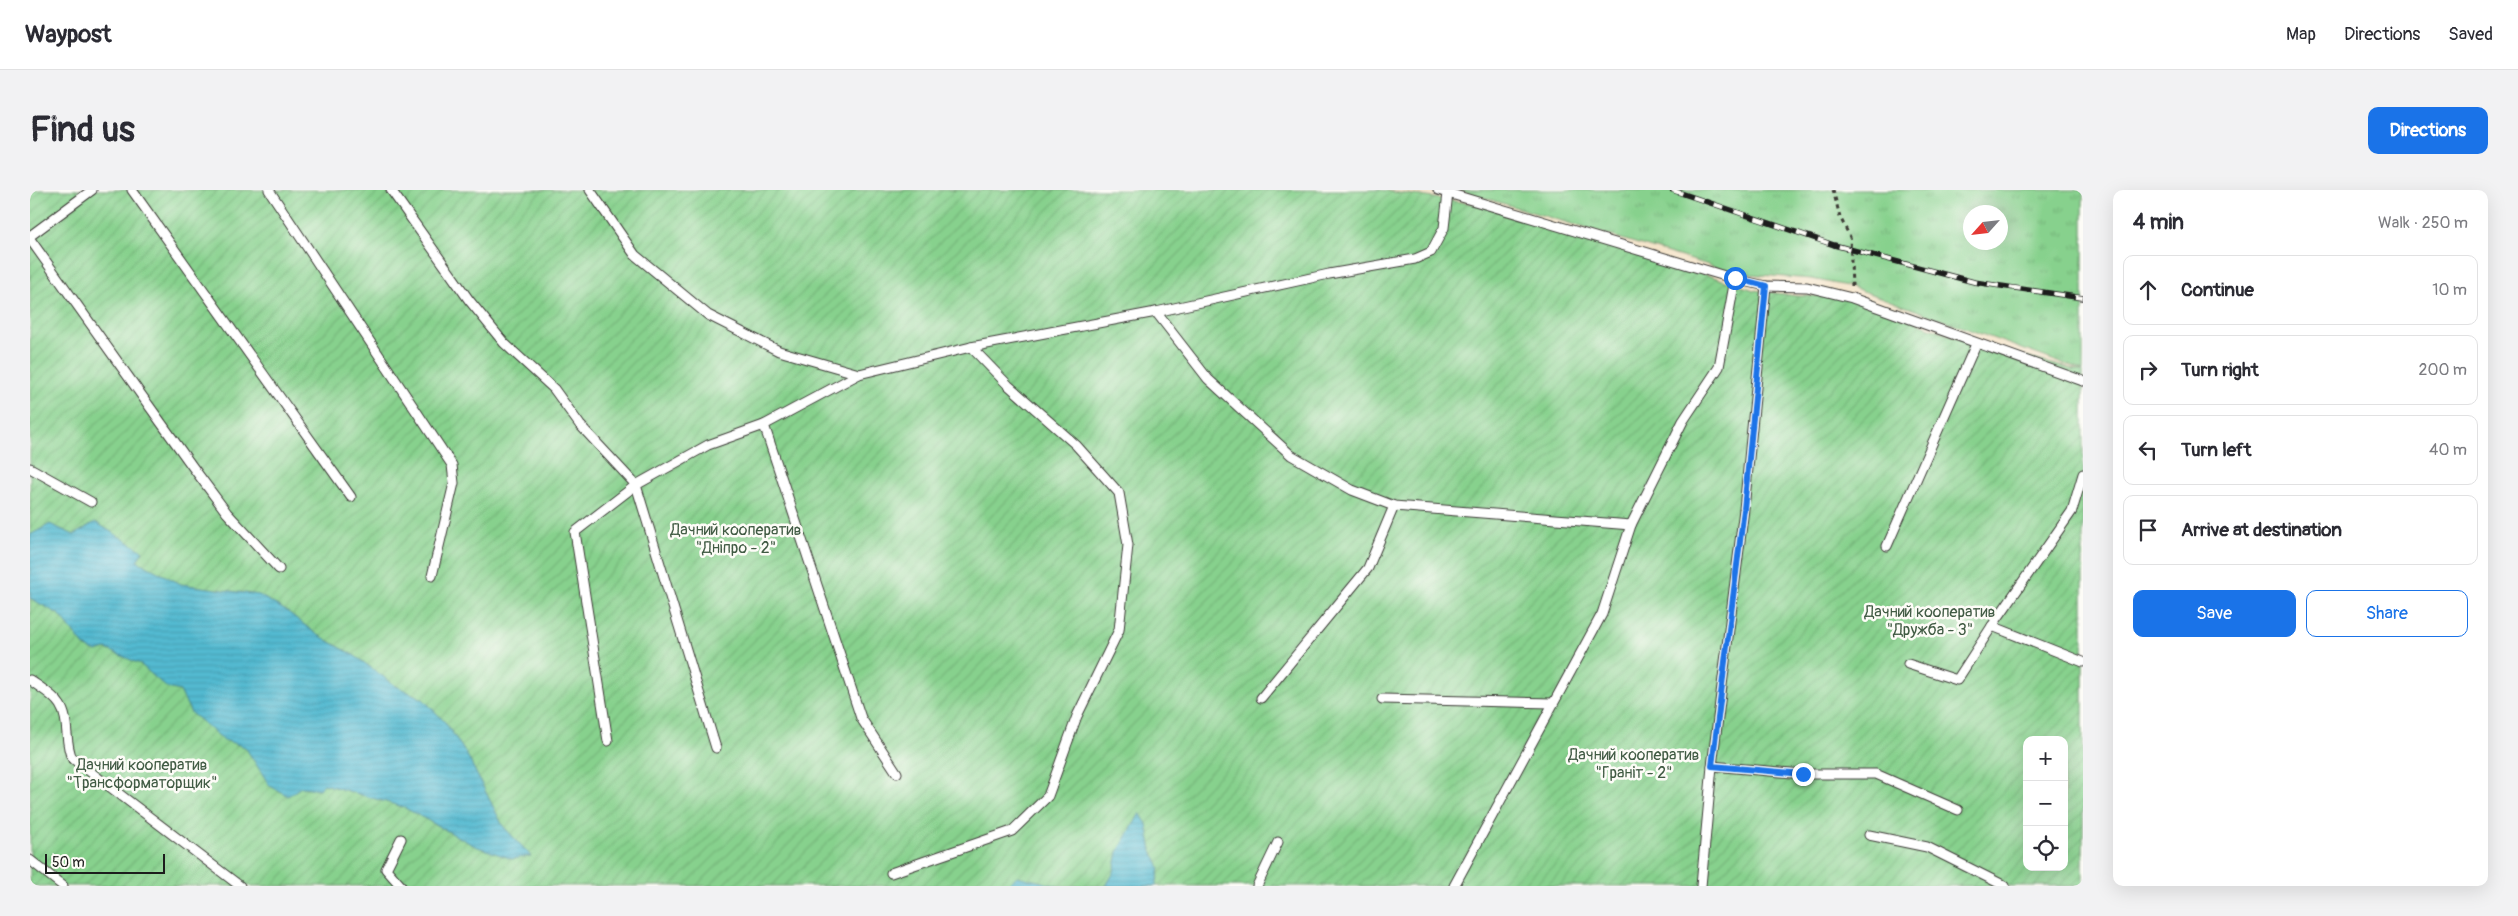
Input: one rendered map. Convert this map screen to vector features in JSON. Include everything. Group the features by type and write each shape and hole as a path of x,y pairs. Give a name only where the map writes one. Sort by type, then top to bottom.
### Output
{"lane":[{"path":"92,190 30,237 192,466 228,513 279,569"},
{"path":"132,190 226,325 351,497"},
{"path":"269,190 452,465 454,483 432,576"},
{"path":"391,190 469,300 504,343 554,389 580,425 636,485 716,748"},
{"path":"590,190 635,255 708,315 779,351 858,374"},
{"path":"1438,190 1735,278 1766,286 1807,287 1852,298 2083,381"},
{"path":"608,742 574,532 636,485 708,445 764,425 858,374 971,347 1156,312 1328,274 1416,259 1431,252 1444,228 1448,192"},
{"path":"1454,886 1602,614 1631,525 1683,421 1719,367 1735,278"},
{"path":"1701,886 1712,766 1744,509 1766,286"},
{"path":"1156,312 1208,380 1291,454 1352,490 1394,506 1631,525"},
{"path":"1886,546 1976,344"},
{"path":"891,873 1012,831 1048,796 1077,716 1119,630 1128,545 1119,493 1076,445 1008,385 971,347"},
{"path":"764,425 861,718 897,773"},
{"path":"30,468 91,502"},
{"path":"1908,664 1957,680 2072,511 2083,474"},
{"path":"1261,698 1368,568 1394,506"},
{"path":"1992,626 2083,662"},
{"path":"30,680 60,704 64,716 67,748 72,758 240,886"},
{"path":"1382,699 1552,703"},
{"path":"1712,766 1803,774 1876,774 1958,810"},
{"path":"1869,834 1927,847 2005,886"},
{"path":"401,838 386,869 401,886"},
{"path":"1258,886 1278,842"},
{"path":"30,860 63,886"}],"path":[{"path":"1834,190 1840,218 1850,237 1852,298"}],"green space":[{"name":"Дачний кооператив \"Дніпро - 2\"","path":"30,190 1380,190 1495,207 1754,290 1797,296 1848,296 1972,343 2083,372 2083,886 30,886"},
{"path":"1458,190 2083,190 2083,371 1852,287 1812,279 1735,273"}],"water":[{"path":"95,522 143,551 137,561 181,584 259,595 288,612 315,633 355,656 396,686 423,699 445,722 467,755 503,826 531,856 512,859 475,846 403,807 324,784 319,789 301,787 288,796 270,786 245,747 224,740 191,713 180,691 167,688 140,664 106,649 96,652 84,646 60,615 30,598 30,535 50,524 74,535"},
{"path":"1140,813 1147,824 1152,851 1160,868 1156,886 1106,886 1114,872 1118,852"},
{"path":"1017,876 1058,886 1006,886"}],"railway":[{"path":"1672,190 1834,245 1974,282 2083,298"}],"route":[{"path":"1735,278 1766,286 1744,509 1712,766 1803,774"}],"park label":[{"name":"Дачний кооператив \"Дружба - 3\"","path":"1930,621"},
{"name":"Дачний кооператив \"Граніт - 2\"","path":"1634,764"},
{"name":"Дачний кооператив \"Трансформаторщик\"","path":"142,774"}]}
